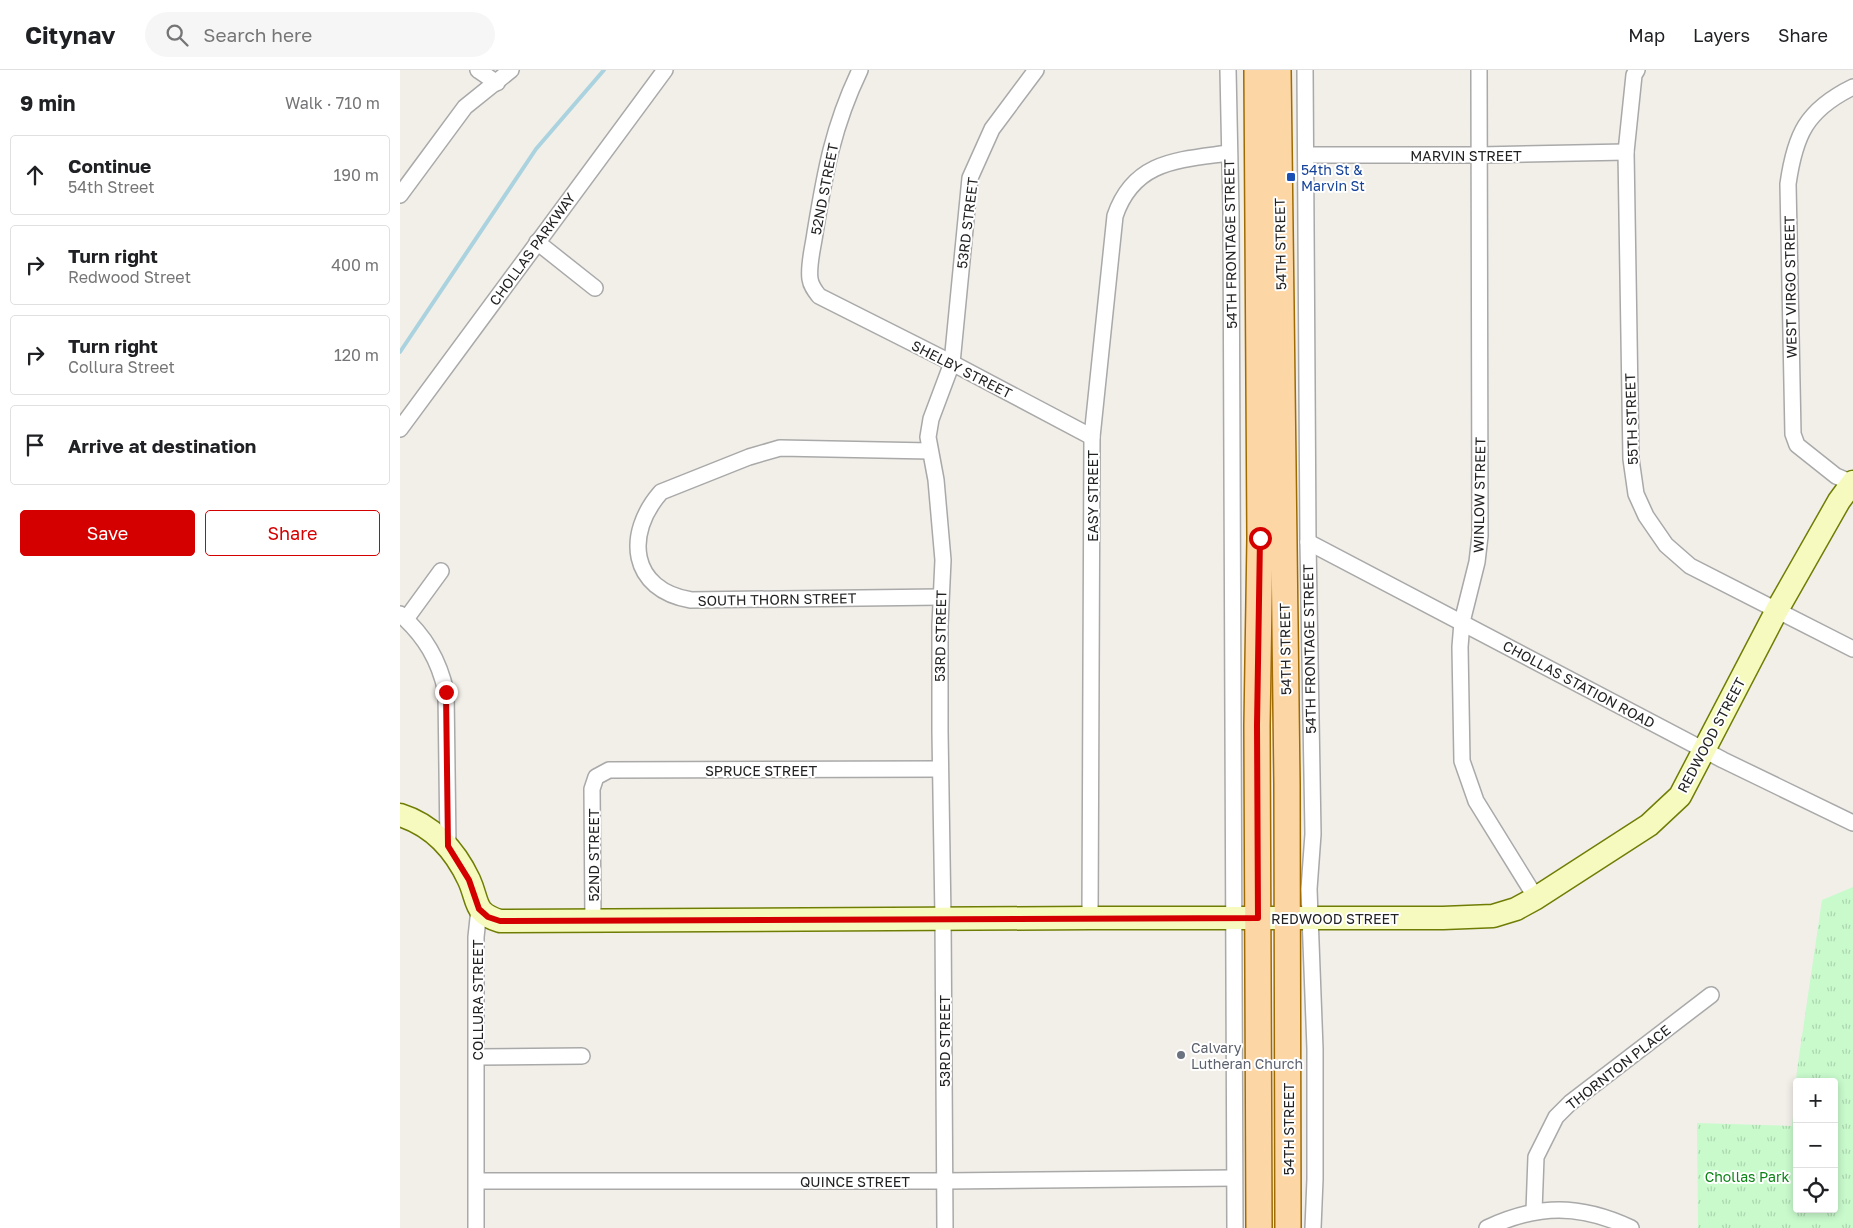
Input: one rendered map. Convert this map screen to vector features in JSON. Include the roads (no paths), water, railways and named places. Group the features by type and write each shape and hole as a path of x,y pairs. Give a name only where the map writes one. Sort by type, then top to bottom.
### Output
{"main road":[{"name":"54TH STREET","path":"1257,70 1260,538 1257,725 1259,1228"},
{"name":"54TH STREET","path":"1278,70 1299,917 1288,1228"}],"street":[{"path":"478,70 497,83"},
{"path":"400,195 466,107 511,70"},
{"name":"CHOLLAS PARKWAY","path":"400,428 665,70"},
{"name":"52ND STREET","path":"832,302 819,296 812,287 810,278 811,262 829,154 843,109 860,70"},
{"name":"53RD STREET","path":"945,1228 940,769 940,597 943,560 936,480 928,437 931,419 952,363 970,178 992,129 1036,70"},
{"name":"54TH FRONTAGE STREET","path":"1228,70 1231,231 1235,1228"},
{"name":"54TH FRONTAGE STREET","path":"1305,70 1308,542 1313,834 1309,889 1299,917 1315,1058 1313,1228"},
{"name":"WINLOW STREET","path":"1479,70 1480,536 1477,562 1462,622 1460,648 1462,761 1476,800 1536,898"},
{"name":"55TH STREET","path":"1637,70 1634,75 1626,152 1631,459 1636,494 1646,516 1666,545 1690,566 1853,650"},
{"name":"WEST VIRGO STREET","path":"1853,87 1839,94 1816,112 1801,130 1792,155 1788,184 1793,434 1797,444 1836,476 1853,483"},
{"name":"MARVIN STREET","path":"1306,155 1480,155 1626,152"},
{"name":"EASY STREET","path":"1090,918 1092,437 1114,226 1119,206 1129,188 1136,180 1157,166 1174,161 1229,153"},
{"path":"537,242 596,288"},
{"name":"SHELBY STREET","path":"832,302 1092,437"},
{"name":"SOUTH THORN STREET","path":"930,452 780,448 748,457 661,492 652,502 642,521 637,552 644,570 658,586 675,597 692,600 940,597"},
{"name":"REDWOOD STREET","path":"479,909 488,917 500,921 593,921 1299,917 1384,919 1493,916 1516,909 1649,825 1680,796 1778,610 1839,501 1853,483"},
{"name":"CHOLLAS STATION ROAD","path":"1308,542 1704,750 1853,823"},
{"path":"441,571 403,617 422,636 435,656 446,692 448,846"},
{"name":"SPRUCE STREET","path":"592,789 596,777 609,770 940,769"},
{"name":"52ND STREET","path":"592,789 593,921"},
{"name":"COLLURA STREET","path":"400,815 427,828 448,846 469,880 479,909 476,937 476,1228"},
{"name":"THORNTON PLACE","path":"1534,1211 1536,1157 1556,1117 1570,1103 1711,995"},
{"path":"477,1057 582,1056"},
{"name":"QUINCE STREET","path":"476,1181 944,1181 1234,1178"},
{"path":"1487,1228 1506,1219 1534,1211 1572,1210 1609,1218 1631,1228"}],"waterway":[{"path":"400,352 536,149 604,70"}],"place":[{"name":"54th St & Marvin St","path":"1291,177"},
{"name":"Calvary Lutheran Church","path":"1181,1055"}],"park label":[{"name":"Chollas Park","path":"1747,1176"}]}
